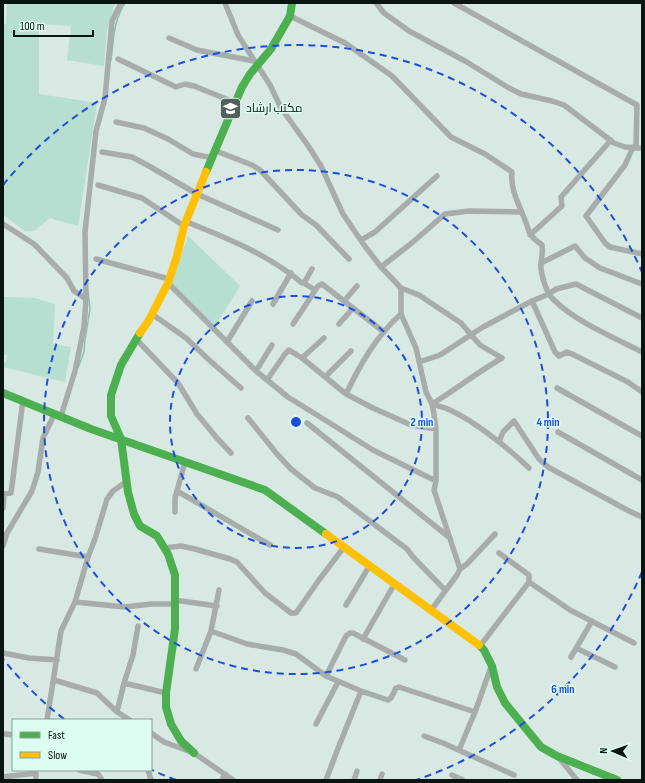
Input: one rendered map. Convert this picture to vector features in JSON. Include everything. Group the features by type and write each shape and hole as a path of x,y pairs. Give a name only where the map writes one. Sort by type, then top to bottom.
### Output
{"street":[{"path":"3,546 7,533 32,490 38,472 43,438 58,415 75,371 84,327 86,299 85,232 96,131 105,98 112,21 121,3"},
{"path":"225,3 238,35 270,85 281,108 321,166 343,214 380,267 401,288 419,295 461,323 480,345 502,358 479,371 455,390 432,404"},
{"path":"233,780 194,753 181,741 171,724 166,707 166,693 175,629 174,575 168,554 157,536 140,526 134,514 126,482 121,439 111,416 111,395 121,365 152,314 168,281 197,194 242,87 255,63 271,49 290,16 292,3"},
{"path":"376,3 384,13 409,31 465,61 508,88 521,94 564,105 617,145 642,148"},
{"path":"454,3 637,105 634,147 625,165 586,216 605,243 610,247 642,254"},
{"path":"290,16 345,44 392,76 451,137 485,154 512,172 513,189 517,204 530,235 542,245 543,256 541,263 544,284 549,294 554,300 577,318 642,352"},
{"path":"169,38 197,50 255,63"},
{"path":"118,59 176,87 180,87 185,84 194,86 236,103"},
{"path":"116,122 144,128 168,139 193,154 214,155 252,164 260,170 302,215 316,225 349,259"},
{"path":"530,235 561,208 561,198 611,140"},
{"path":"102,152 132,157 197,194 278,230"},
{"path":"360,240 375,232 437,176"},
{"path":"98,185 142,198 186,224 221,236 257,253 291,273 302,283 315,290"},
{"path":"380,267 445,214 469,211 521,212"},
{"path":"3,224 34,244 67,278 74,291 86,299"},
{"path":"541,263 575,246 585,258 600,268 642,284"},
{"path":"96,259 168,281 226,342 256,371 288,397 373,450 436,481"},
{"path":"304,283 312,269"},
{"path":"273,304 291,273"},
{"path":"293,324 319,284 322,284 384,332"},
{"path":"419,362 440,355 483,327 532,301 549,294 556,289 576,284 642,318"},
{"path":"344,301 357,286"},
{"path":"401,288 400,314 416,348 426,392 432,404 436,429 436,481 434,490 460,569"},
{"path":"226,342 252,301"},
{"path":"532,301 555,352 559,356 567,352 572,354 628,382 642,392"},
{"path":"339,324 353,308"},
{"path":"152,314 186,338 241,388"},
{"path":"346,394 365,356 400,314"},
{"path":"302,358 324,338"},
{"path":"136,339 178,383 197,414 231,453"},
{"path":"256,371 272,345"},
{"path":"267,380 285,354 290,350 346,394 411,425 436,429"},
{"path":"325,377 351,351"},
{"path":"557,388 642,436"},
{"path":"3,393 102,434 121,439 265,490 432,609 480,646 484,650 492,666 496,687 505,703 541,747 557,756 617,780"},
{"path":"3,508 4,494 11,493 23,400"},
{"path":"432,404 449,409 465,418 499,442 529,468"},
{"path":"248,418 291,469 316,488 338,497 406,549 445,590"},
{"path":"499,442 504,432 514,421 539,459 548,467 627,510 642,516"},
{"path":"307,423 451,539"},
{"path":"558,432 642,480"},
{"path":"175,512 175,498 185,462"},
{"path":"47,719 61,632 75,602 107,499 113,491 126,482"},
{"path":"177,491 270,545"},
{"path":"432,609 460,569 467,564 496,534"},
{"path":"164,548 181,546 196,549 237,562 265,593 291,613 296,613 344,547"},
{"path":"39,549 88,557"},
{"path":"480,646 529,582 529,575 499,553"},
{"path":"346,605 370,565"},
{"path":"529,582 570,610 634,643"},
{"path":"363,639 395,583"},
{"path":"196,669 211,631 219,590"},
{"path":"75,602 125,607 175,602 217,606"},
{"path":"571,657 592,621"},
{"path":"117,712 133,655 138,626"},
{"path":"211,631 247,644 283,650 296,654 326,676 361,691 388,700 391,698 396,688 399,687 475,712"},
{"path":"326,676 346,636 350,633 353,633 404,660"},
{"path":"576,648 615,666"},
{"path":"3,653 29,658 57,660"},
{"path":"459,750 492,666"},
{"path":"54,680 97,693 123,718"},
{"path":"316,724 338,682"},
{"path":"124,683 166,693"},
{"path":"326,780 361,691"},
{"path":"5,734 12,735"},
{"path":"152,734 164,742 194,753"},
{"path":"424,736 514,775"},
{"path":"557,756 577,780"},
{"path":"84,771 98,774 103,780"},
{"path":"354,780 357,771"},
{"path":"3,777 36,772 36,780"},
{"path":"222,780 225,774"},
{"path":"452,775 463,780"}],"green space":[{"path":"7,3 115,3 107,31 104,66 67,60 71,26 39,24 39,94 97,103 78,226 50,218 34,231 25,231 3,215 3,24 6,24"},
{"path":"188,236 240,286 215,326 171,284"},
{"path":"3,297 35,298 55,304 53,344 71,347 65,382 3,367 8,355 3,354"}],"waterway":[{"path":"111,60 116,24 125,3"},
{"path":"78,368 84,352 90,309 88,290"}],"traffic: fast":[{"path":"206,172 242,87 250,74 271,49 290,16 292,3"},
{"path":"140,333 121,365 111,395 111,416 121,439 128,492 134,514 140,526 157,536 168,554 175,575 175,629 166,693 166,707 171,724 181,741 194,753"},
{"path":"3,393 91,429 265,490 326,534"},
{"path":"479,645 484,650 492,666 497,687 505,703 541,747 557,756 617,780"}],"traffic: slow":[{"path":"140,333 149,320 168,283 177,256 184,226 206,172"},
{"path":"326,534 479,645"}],"place":[{"name":"مکتب ارشاد","path":"230,108"}]}
